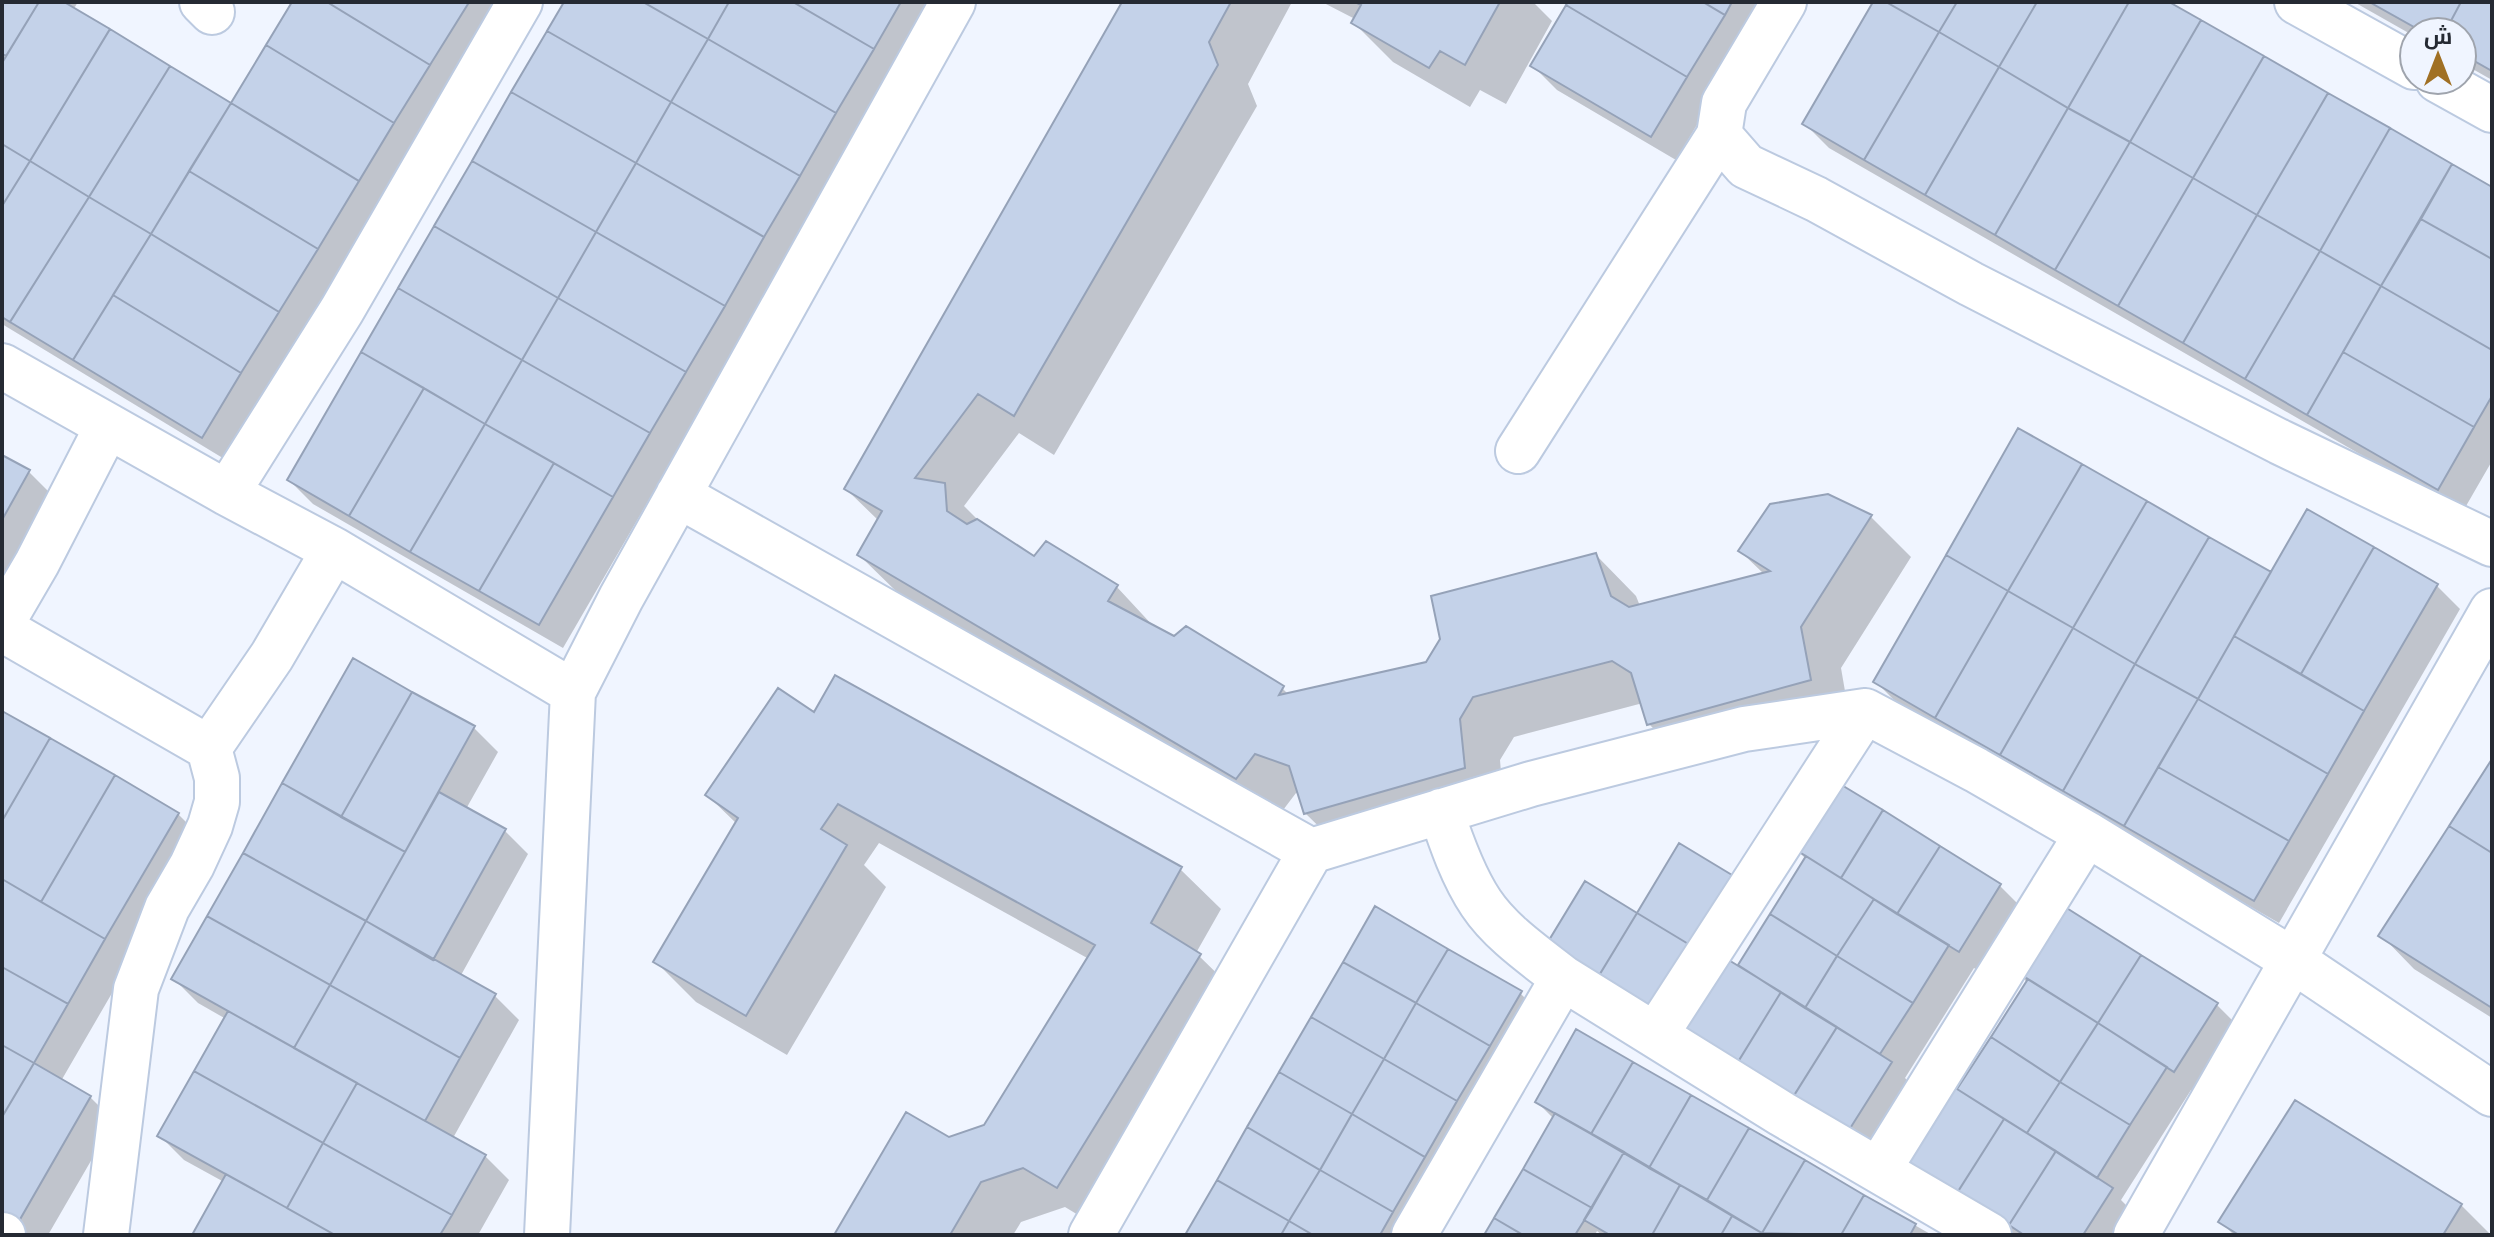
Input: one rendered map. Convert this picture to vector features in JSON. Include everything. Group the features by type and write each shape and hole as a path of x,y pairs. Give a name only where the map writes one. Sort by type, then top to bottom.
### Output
{"street":[{"path":"227,493 342,310 520,2"},
{"path":"547,1235 573,692 678,495 953,2"},
{"path":"1518,451 1719,135 1724,103 1784,2"},
{"path":"2297,2 2398,58"},
{"path":"2467,96 2492,110"},
{"path":"1719,135 1746,166 1816,199 1971,284 2280,442 2492,544"},
{"path":"2,366 107,427 334,550 573,692"},
{"path":"106,1235 136,989 167,908 192,865 217,802 217,778 209,748 2,626 107,427"},
{"path":"678,495 1311,851"},
{"path":"209,748 272,656 334,550"},
{"path":"2136,1235 2492,611"},
{"path":"1091,1235 1311,851 1531,784 1744,729 1865,711 2087,834 2294,961 2492,1094"},
{"path":"1656,1034 1865,711"},
{"path":"1441,811 1453,846 1480,902 1533,955 1563,978 1782,1114 1989,1235"},
{"path":"1879,1169 2087,834"},
{"path":"1414,1235 1563,978"}],"building":[{"path":"2,2 39,2 6,56 2,54"},
{"path":"39,2 64,2 110,29 30,161 2,144 2,63"},
{"path":"292,2 327,2 430,65 394,123 266,45"},
{"path":"327,2 465,2 468,4 430,65"},
{"path":"564,2 643,2 708,39 671,102 547,31"},
{"path":"643,2 729,2 708,39"},
{"path":"729,2 793,2 874,49 836,113 708,39"},
{"path":"793,2 901,2 874,49"},
{"path":"1122,2 1231,2 1209,42 1218,65 1014,416 978,394 915,478 945,483 947,511 967,524 977,519 1034,556 1046,541 1118,585 1108,601 1174,636 1186,626 1284,686 1279,695 1426,662 1440,639 1431,596 1596,553 1611,596 1629,607 1770,571 1738,551 1770,504 1828,494 1872,515 1801,627 1811,680 1647,725 1631,673 1612,661 1473,697 1460,719 1465,768 1304,814 1289,766 1255,754 1236,779 857,555 882,511 844,489"},
{"path":"1355,2 1500,2 1465,65 1440,51 1429,68 1351,23 1361,5"},
{"path":"1568,2 1703,2 1725,15 1687,77 1566,5"},
{"path":"1703,2 1732,2 1725,15"},
{"path":"1873,2 1886,2 1939,32 1864,160 1802,124"},
{"path":"1886,2 1957,2 1939,32"},
{"path":"1957,2 2037,2 1999,67 1939,32"},
{"path":"2037,2 2129,2 2068,108 1999,67"},
{"path":"2129,2 2169,2 2201,20 2130,142 2068,108"},
{"path":"2461,2 2454,16 2398,18 2373,4"},
{"path":"2461,2 2492,2 2492,71 2478,63 2478,16 2454,16"},
{"path":"1566,5 1687,77 1651,137 1530,66"},
{"path":"2201,20 2264,56 2193,178 2130,142"},
{"path":"110,29 170,66 89,197 30,161"},
{"path":"547,31 671,102 636,163 511,92"},
{"path":"1939,32 1999,67 1925,195 1864,160"},
{"path":"708,39 836,113 800,176 671,102"},
{"path":"266,45 394,123 359,181 231,103"},
{"path":"2264,56 2328,93 2257,215 2193,178"},
{"path":"170,66 231,103 151,234 89,197"},
{"path":"1999,67 2068,108 1995,235 1925,195"},
{"path":"511,92 636,163 596,232 472,161"},
{"path":"2328,93 2390,128 2320,251 2257,215"},
{"path":"671,102 800,176 764,237 636,163"},
{"path":"231,103 359,181 318,249 189,171"},
{"path":"2068,108 2130,142 2055,270 1995,235"},
{"path":"2390,128 2452,164 2381,286 2320,251"},
{"path":"2130,142 2193,178 2118,306 2055,270"},
{"path":"2,144 30,161 2,206"},
{"path":"30,161 89,197 10,322 2,317 2,206"},
{"path":"472,161 596,232 558,298 434,226"},
{"path":"636,163 764,237 725,306 596,232"},
{"path":"2452,164 2492,187 2492,259 2421,219"},
{"path":"189,171 318,249 279,312 151,234"},
{"path":"2193,178 2257,215 2183,343 2118,306"},
{"path":"89,197 151,234 73,360 10,322"},
{"path":"2257,215 2320,251 2245,379 2183,343"},
{"path":"2421,219 2492,259 2492,350 2381,286"},
{"path":"434,226 558,298 522,360 398,288"},
{"path":"596,232 725,306 686,372 558,298"},
{"path":"151,234 279,312 241,373 113,295"},
{"path":"2320,251 2381,286 2307,415 2245,379"},
{"path":"2381,286 2492,350 2492,396 2474,427 2343,352"},
{"path":"398,288 522,360 485,424 361,352"},
{"path":"113,295 241,373 202,438 73,360"},
{"path":"558,298 686,372 650,433 522,360"},
{"path":"361,352 424,388 349,516 287,480"},
{"path":"2343,352 2474,427 2438,490 2307,415"},
{"path":"522,360 650,433 613,497 485,424"},
{"path":"424,388 485,424 410,552 349,516"},
{"path":"485,424 554,463 479,591 410,552"},
{"path":"2018,428 2082,464 2008,591 1946,555"},
{"path":"2,455 30,470 2,520"},
{"path":"554,463 613,497 539,625 479,591"},
{"path":"2082,464 2147,501 2073,628 2008,591"},
{"path":"2147,501 2209,537 2135,664 2073,628"},
{"path":"2307,509 2374,547 2301,674 2234,636"},
{"path":"2209,537 2271,572 2198,699 2135,664"},
{"path":"2374,547 2438,584 2364,711 2301,674"},
{"path":"1946,555 2008,591 1935,718 1873,682"},
{"path":"2008,591 2073,628 2000,755 1935,718"},
{"path":"2073,628 2135,664 2063,791 2000,755"},
{"path":"2234,636 2364,711 2328,774 2198,699"},
{"path":"353,658 412,692 341,817 282,783"},
{"path":"2135,664 2198,699 2124,826 2063,791"},
{"path":"835,675 1182,867 1151,923 1201,954 1057,1188 1023,1168 981,1182 950,1235 834,1235 906,1112 949,1137 984,1125 1095,945 838,804 821,829 847,845 746,1016 653,962 738,818 705,795 778,688 814,712"},
{"path":"412,692 475,726 405,852 341,817"},
{"path":"2198,699 2328,774 2289,841 2158,767"},
{"path":"2,711 50,738 2,821"},
{"path":"50,738 115,775 41,902 2,879 2,821"},
{"path":"2492,759 2492,853 2449,826"},
{"path":"2158,767 2289,841 2254,901 2124,826"},
{"path":"115,775 179,813 105,939 41,902"},
{"path":"1835,781 1883,810 1841,878 1793,848"},
{"path":"282,783 405,852 366,921 243,853"},
{"path":"439,792 506,829 433,960 366,921"},
{"path":"1883,810 1940,846 1897,914 1841,878"},
{"path":"2449,826 2492,853 2492,1008 2378,936"},
{"path":"1679,843 1732,875 1690,945 1637,913"},
{"path":"1940,846 2001,884 1959,952 1897,914"},
{"path":"243,853 366,921 330,985 207,916"},
{"path":"1806,856 1874,899 1837,956 1770,914"},
{"path":"2,879 105,939 68,1004 2,967"},
{"path":"1585,881 1637,913 1592,987 1540,955"},
{"path":"1874,899 1949,945 1913,1003 1837,956"},
{"path":"2054,900 2141,955 2098,1023 2010,968"},
{"path":"1375,906 1448,949 1416,1003 1343,962"},
{"path":"1637,913 1690,945 1644,1018 1592,987"},
{"path":"1770,914 1837,956 1805,1008 1738,965"},
{"path":"207,916 330,985 294,1048 171,979"},
{"path":"366,921 496,994 460,1058 330,985"},
{"path":"1448,949 1522,991 1490,1046 1416,1003"},
{"path":"2141,955 2218,1003 2174,1072 2098,1023"},
{"path":"1837,956 1913,1003 1880,1054 1805,1008"},
{"path":"1727,959 1781,992 1733,1070 1678,1036"},
{"path":"1343,962 1416,1003 1384,1059 1311,1017"},
{"path":"2,967 68,1004 34,1063 2,1045"},
{"path":"2028,979 2098,1023 2060,1082 1991,1037"},
{"path":"330,985 460,1058 425,1121 294,1048"},
{"path":"1781,992 1837,1027 1788,1105 1733,1070"},
{"path":"1416,1003 1490,1046 1457,1101 1384,1059"},
{"path":"228,1011 357,1083 323,1143 194,1071"},
{"path":"1311,1017 1384,1059 1352,1114 1279,1072"},
{"path":"2098,1023 2167,1067 2130,1125 2060,1082"},
{"path":"1837,1027 1892,1062 1844,1138 1788,1105"},
{"path":"1576,1029 1633,1062 1591,1134 1535,1102"},
{"path":"1991,1037 2060,1082 2027,1133 1957,1089"},
{"path":"2,1045 34,1063 2,1117"},
{"path":"1384,1059 1457,1101 1425,1157 1352,1114"},
{"path":"1633,1062 1691,1095 1649,1168 1591,1134"},
{"path":"34,1063 91,1096 15,1228 2,1220 2,1117"},
{"path":"194,1071 323,1143 287,1208 157,1136"},
{"path":"1279,1072 1352,1114 1320,1170 1247,1127"},
{"path":"1946,1082 2004,1119 1957,1193 1898,1156"},
{"path":"2060,1082 2130,1125 2097,1178 2027,1133"},
{"path":"357,1083 486,1155 452,1215 323,1143"},
{"path":"1691,1095 1749,1128 1707,1200 1649,1168"},
{"path":"2295,1100 2462,1204 2443,1235 2239,1235 2218,1222"},
{"path":"1555,1113 1624,1152 1592,1208 1523,1169"},
{"path":"1352,1114 1425,1157 1393,1212 1320,1170"},
{"path":"2004,1119 2056,1151 2009,1225 1957,1193"},
{"path":"1247,1127 1320,1170 1289,1221 1217,1180"},
{"path":"1749,1128 1805,1160 1762,1233 1707,1200"},
{"path":"323,1143 452,1215 440,1235 335,1235 287,1208"},
{"path":"2056,1151 2113,1188 2083,1235 2024,1235 2009,1225"},
{"path":"1624,1152 1680,1185 1652,1235 1610,1235 1584,1220"},
{"path":"1805,1160 1864,1195 1841,1235 1762,1233"},
{"path":"1523,1169 1592,1208 1575,1235 1523,1235 1494,1218"},
{"path":"1320,1170 1393,1212 1380,1235 1313,1235 1289,1221"},
{"path":"226,1174 287,1208 335,1235 192,1235"},
{"path":"1217,1180 1289,1221 1281,1235 1185,1235"},
{"path":"1680,1185 1732,1216 1721,1235 1652,1235"},
{"path":"1864,1195 1916,1224 1910,1235 1841,1235"},
{"path":"1732,1216 1762,1233 1766,1235 1721,1235"},
{"path":"1494,1218 1523,1235 1484,1235"},
{"path":"1289,1221 1313,1235 1281,1235"}]}
